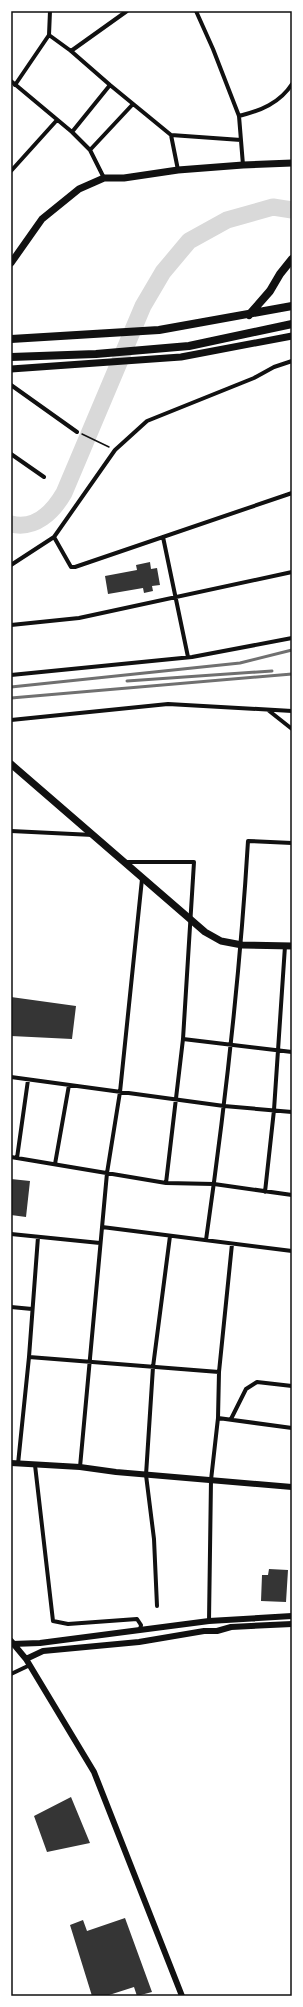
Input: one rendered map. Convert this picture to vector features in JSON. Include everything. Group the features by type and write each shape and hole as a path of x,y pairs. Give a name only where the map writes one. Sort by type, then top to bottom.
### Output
{"highway":[{"path":"249,315 266,296 292,259"},
{"path":"14,337 159,330 249,315 292,306"},
{"path":"11,357 96,354 189,346 292,324"}],"main road":[{"path":"11,263 42,219 79,189 104,178 124,178 178,170 243,165 292,164"},
{"path":"11,369 138,361 181,356 292,336"},
{"path":"11,764 122,862 205,932 221,941 242,945 288,946"}],"street":[{"path":"15,85 49,35 50,11"},
{"path":"71,52 127,11"},
{"path":"196,11 213,49 239,116 243,165"},
{"path":"49,35 172,135 241,140"},
{"path":"11,81 72,132 90,150 104,178"},
{"path":"72,132 110,85"},
{"path":"239,116 257,111 276,102 291,86"},
{"path":"90,150 133,104"},
{"path":"11,171 57,120"},
{"path":"172,135 178,170"},
{"path":"11,565 54,537 115,450 147,421 254,378 274,367 292,361"},
{"path":"11,385 77,432"},
{"path":"11,454 44,477"},
{"path":"54,537 70,567 75,567 292,494"},
{"path":"163,537 188,657"},
{"path":"11,625 79,618 292,572"},
{"path":"11,675 188,657 292,638"},
{"path":"11,720 168,704 292,710"},
{"path":"267,709 292,729"},
{"path":"11,831 93,836"},
{"path":"206,1240 232,1044 242,945 248,841 292,844"},
{"path":"122,862 194,862 183,1039 166,1183"},
{"path":"80,1467 107,1173 120,1092 142,879"},
{"path":"265,1192 274,1110 288,946"},
{"path":"183,1039 292,1052"},
{"path":"11,1077 224,1106 292,1112"},
{"path":"17,1158 28,1080"},
{"path":"55,1164 69,1085"},
{"path":"11,1157 166,1183 214,1184 292,1195"},
{"path":"102,1226 292,1251"},
{"path":"11,1234 100,1243"},
{"path":"157,1606 154,1539 146,1475 152,1367 170,1236"},
{"path":"38,1237 29,1357 14,1463 80,1467 146,1475 292,1487"},
{"path":"209,1621 211,1480 218,1418 219,1372 232,1244"},
{"path":"11,1308 32,1309"},
{"path":"29,1357 219,1372"},
{"path":"232,1419 246,1389 257,1382 292,1386"},
{"path":"218,1418 292,1428"},
{"path":"35,1465 53,1621 68,1624 137,1619 141,1625 140,1630"},
{"path":"12,1643 40,1642 209,1621 292,1616"},
{"path":"26,1659 43,1651 139,1642 204,1631 217,1631 231,1627 292,1624"},
{"path":"12,1643 30,1665 94,1772 182,1996"},
{"path":"11,1674 30,1665"}],"path":[{"path":"77,432 115,450"}],"building":[{"path":"150,562 151,569 157,568 160,585 152,586 153,591 144,593 143,588 108,594 105,576 137,570 136,565"},
{"path":"11,997 76,1006 72,1039 11,1036"},
{"path":"11,1179 30,1181 26,1217 11,1215"},
{"path":"269,1569 288,1570 286,1602 261,1601 262,1575 268,1575"},
{"path":"71,1797 90,1843 47,1852 34,1816"},
{"path":"125,1918 152,1992 137,1996 134,1987 106,1996 92,1996 70,1925 83,1920 87,1931"}],"waterway":[{"path":"11,524 20,525 35,522 49,513 60,500 143,306 163,272 189,241 227,220 273,207 292,210"}],"railway":[{"path":"11,687 240,663 292,650"},
{"path":"127,681 272,671"},
{"path":"11,698 292,674"}]}
